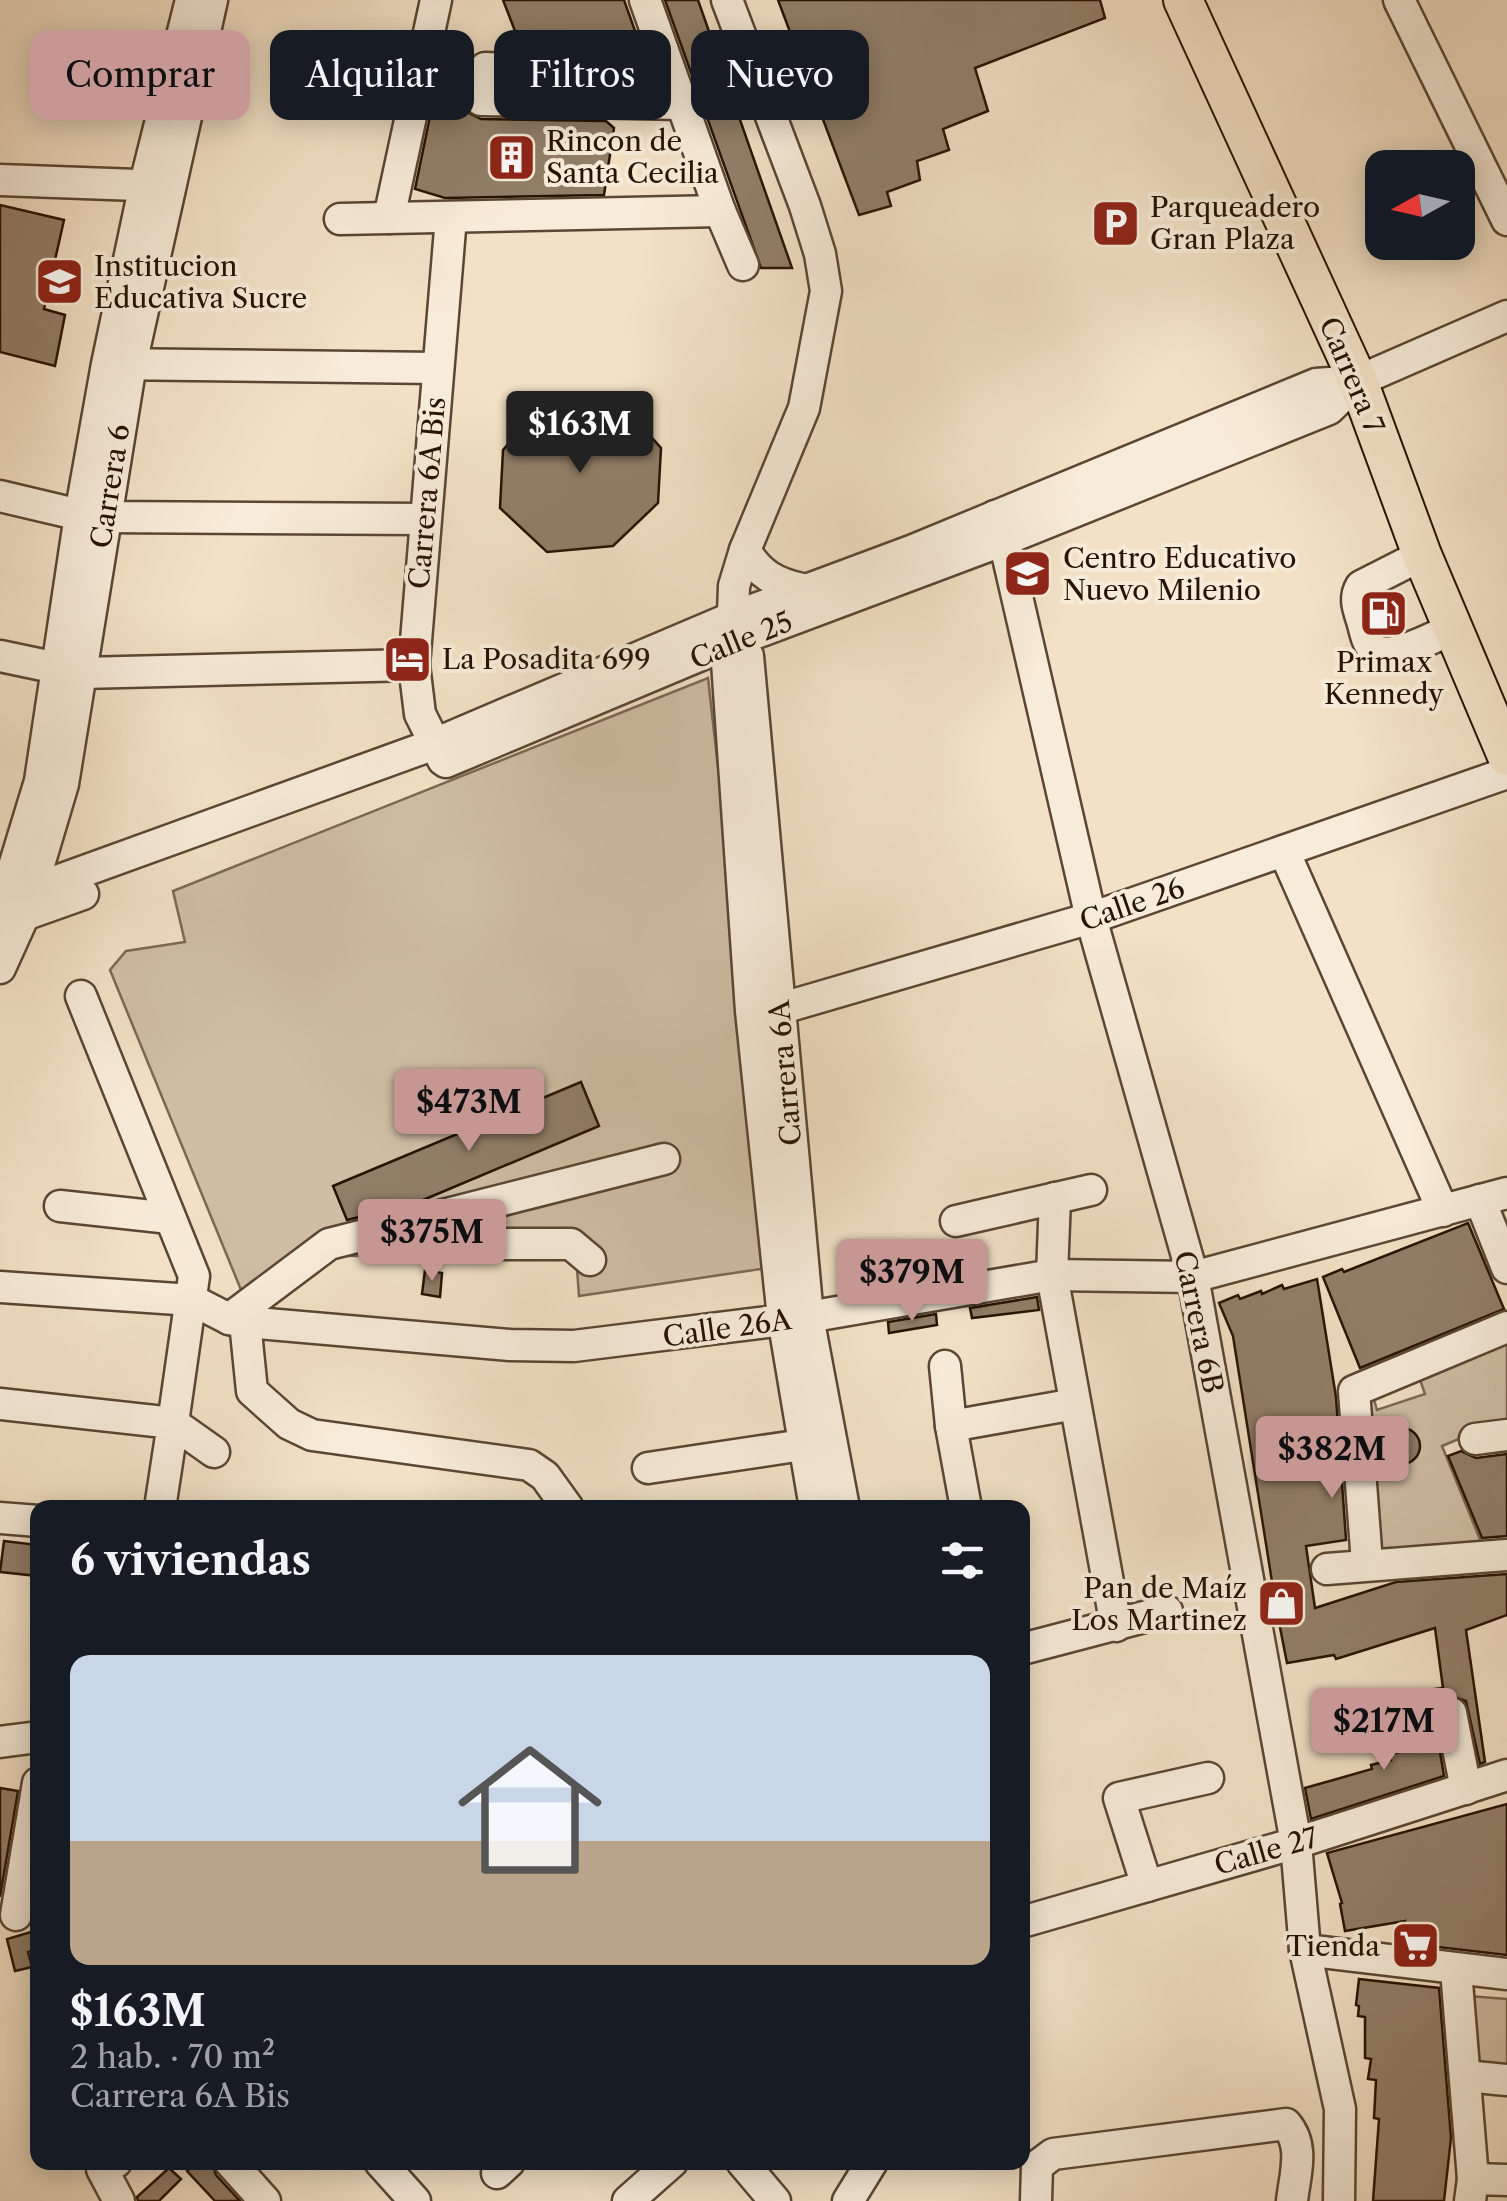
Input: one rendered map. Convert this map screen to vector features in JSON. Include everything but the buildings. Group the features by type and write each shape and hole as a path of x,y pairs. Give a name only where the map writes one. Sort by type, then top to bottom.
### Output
{"main road":[{"name":"Carrera 7","path":"1183,0 1358,381 1422,555 1507,756"}],"street":[{"name":"Carrera 6","path":"0,968 40,781 69,672 119,364 191,0"},
{"name":"Carrera 6","path":"156,185 212,0"},
{"path":"389,218 436,0"},
{"path":"645,0 720,212 743,265"},
{"path":"727,0 806,206 826,291 804,408 745,550 734,586 731,630"},
{"path":"1399,0 1507,220"},
{"path":"485,68 676,90 482,100 476,92 485,68"},
{"path":"0,180 156,185"},
{"path":"340,220 720,212"},
{"name":"Carrera 6A Bis","path":"438,754 420,714 414,665 451,217"},
{"name":"Calle 25","path":"12,905 438,754 731,630 1000,528 1316,384 1358,381 1507,316"},
{"path":"119,364 437,368"},
{"path":"0,496 92,516 424,519"},
{"name":"Calle 25","path":"731,630 802,589 911,551 1000,528"},
{"name":"Carrera 6B","path":"1000,528 1092,918 1193,1276 1296,1844 1305,1950 1340,2109 1338,2201"},
{"path":"745,550 767,578 802,589"},
{"path":"1422,555 1361,586 1357,592 1356,601 1370,646 1389,655 1454,628"},
{"name":"Carrera 6A","path":"731,630 748,656 765,1010 796,1318 818,1443 841,1500"},
{"path":"0,656 69,672 414,665"},
{"name":"Calle 26","path":"765,1010 1092,918 1507,773"},
{"path":"1284,851 1443,1211"},
{"path":"81,996 194,1276 161,1500"},
{"path":"562,1500 545,1476 528,1465 312,1436 289,1424 252,1391 237,1321 330,1244 664,1159"},
{"path":"956,1221 1090,1190"},
{"path":"1494,1197 1507,1268"},
{"name":"Calle 26A","path":"0,1287 192,1300 237,1321 510,1345 574,1346 796,1318 1052,1275 1193,1276 1494,1197"},
{"path":"1055,1198 1052,1275 1116,1626"},
{"path":"60,1206 170,1218"},
{"path":"330,1244 571,1244 590,1260"},
{"path":"1367,1563 1354,1391 1507,1327"},
{"path":"945,1366 950,1426 964,1500"},
{"path":"0,1404 173,1423 214,1452"},
{"path":"950,1426 1075,1404"},
{"path":"1476,1439 1507,1435"},
{"path":"648,1468 818,1443"},
{"name":"Carrera 6A","path":"815,1500 818,1443"},
{"path":"0,1518 30,1520"},
{"path":"1327,1569 1507,1555"},
{"path":"1030,1647 1166,1611"},
{"path":"1452,1714 1466,1789"},
{"path":"0,1742 30,1738"},
{"name":"Calle 27","path":"1030,1920 1296,1844 1507,1774"},
{"path":"1147,1886 1119,1798 1208,1778"},
{"path":"18,1914 30,1836"},
{"path":"1305,1950 1507,1974"},
{"path":"1456,1970 1472,2190 1507,2180"},
{"path":"1465,2076 1507,2080"},
{"path":"1036,2201 1038,2166 1052,2154 1286,2124 1298,2145 1292,2201"},
{"path":"103,2170 119,2201"},
{"path":"237,2170 265,2201"},
{"path":"387,2170 415,2201"},
{"path":"628,2201 663,2170"},
{"path":"749,2170 775,2201"},
{"path":"848,2201 867,2170"}],"shaded area":[{"path":"708,678 774,1267 579,1296 577,1269 571,1259 555,1255 334,1256 246,1302 110,970 126,951 185,942 173,891"},
{"path":"1507,1337 1507,1419 1442,1446 1481,1542 1381,1550 1358,1398 1372,1393 1377,1410 1425,1394 1418,1374"},
{"path":"1468,1996 1507,1999 1507,2068 1472,2065"}],"place":[{"name":"Rincon de Santa Cecilia","path":"511,157"},
{"name":"Parqueadero Gran Plaza","path":"1115,223"},
{"name":"Institucion Educativa Sucre","path":"59,282"},
{"name":"Centro Educativo Nuevo Milenio","path":"1028,574"},
{"name":"Primax Kennedy","path":"1384,614"},
{"name":"La Posadita 699","path":"407,659"},
{"name":"Pan de Maíz Los Martinez","path":"1282,1604"},
{"name":"Tienda","path":"1415,1946"}]}
